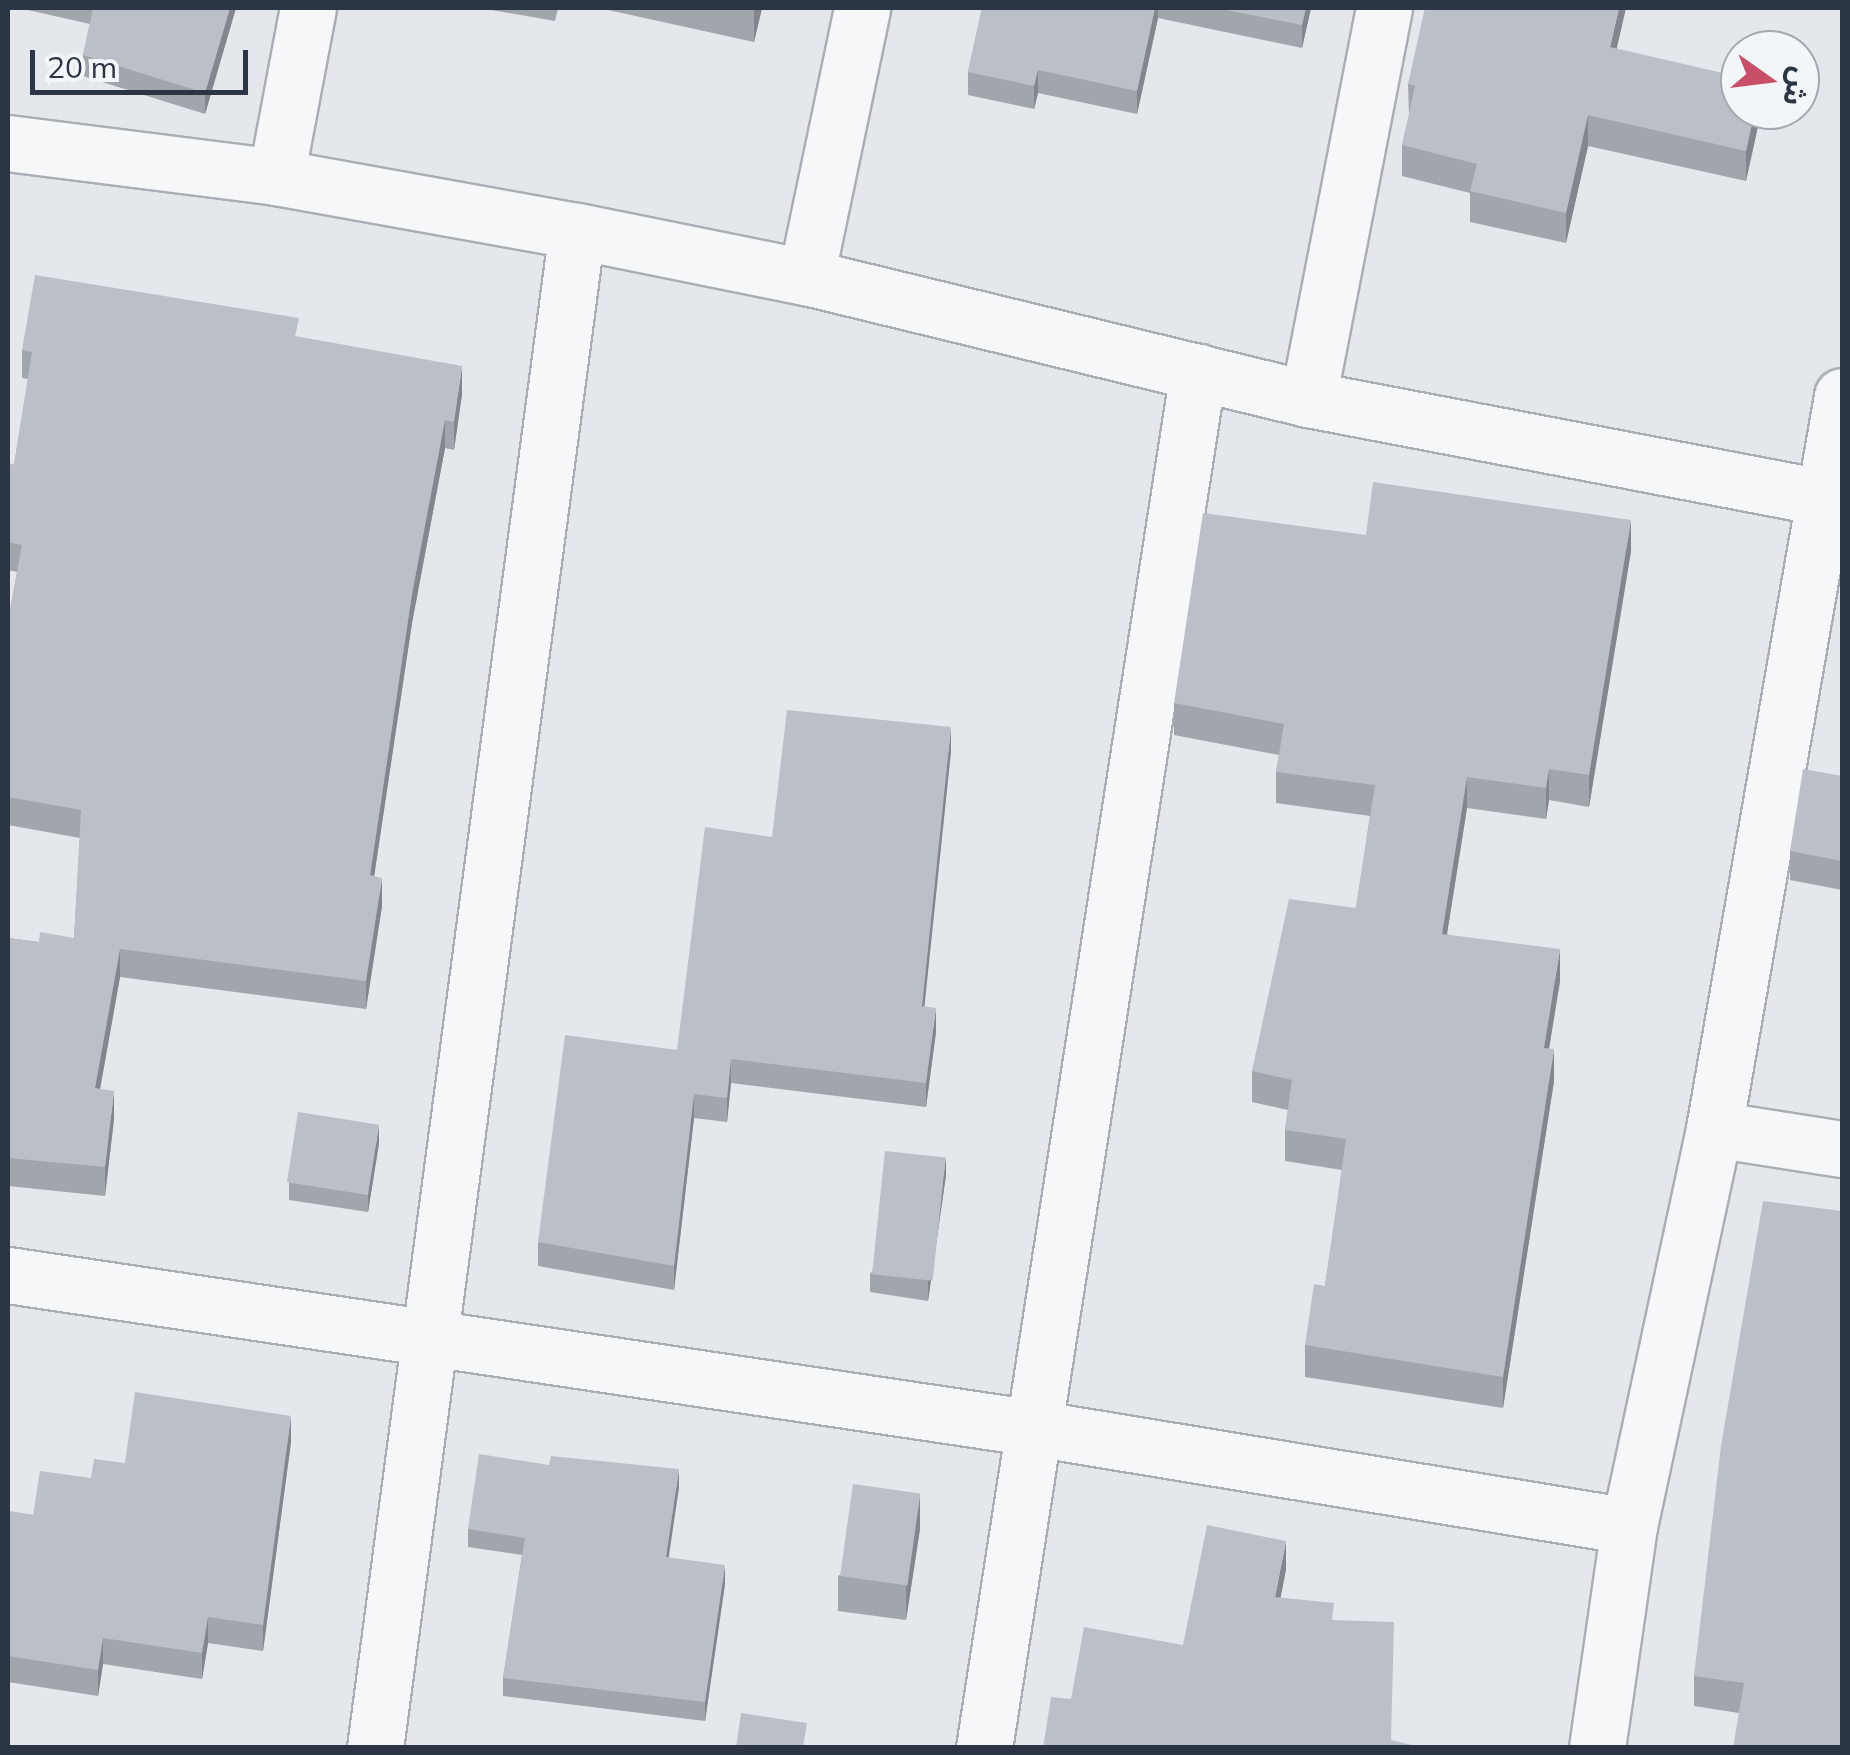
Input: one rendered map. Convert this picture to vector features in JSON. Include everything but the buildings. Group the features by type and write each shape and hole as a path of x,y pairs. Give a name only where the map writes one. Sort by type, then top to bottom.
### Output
{"street":[{"path":"276,177 308,8"},
{"path":"806,277 862,8"},
{"path":"1308,399 1384,8"},
{"path":"8,143 276,177 578,231 806,277 1308,399 1833,499"},
{"path":"375,1748 578,231"},
{"path":"984,1748 1198,372"},
{"path":"1597,1748 1628,1526 1714,1129 1833,499 1842,396"},
{"path":"1714,1129 1842,1149"},
{"path":"8,1274 1034,1428 1628,1526"}]}
